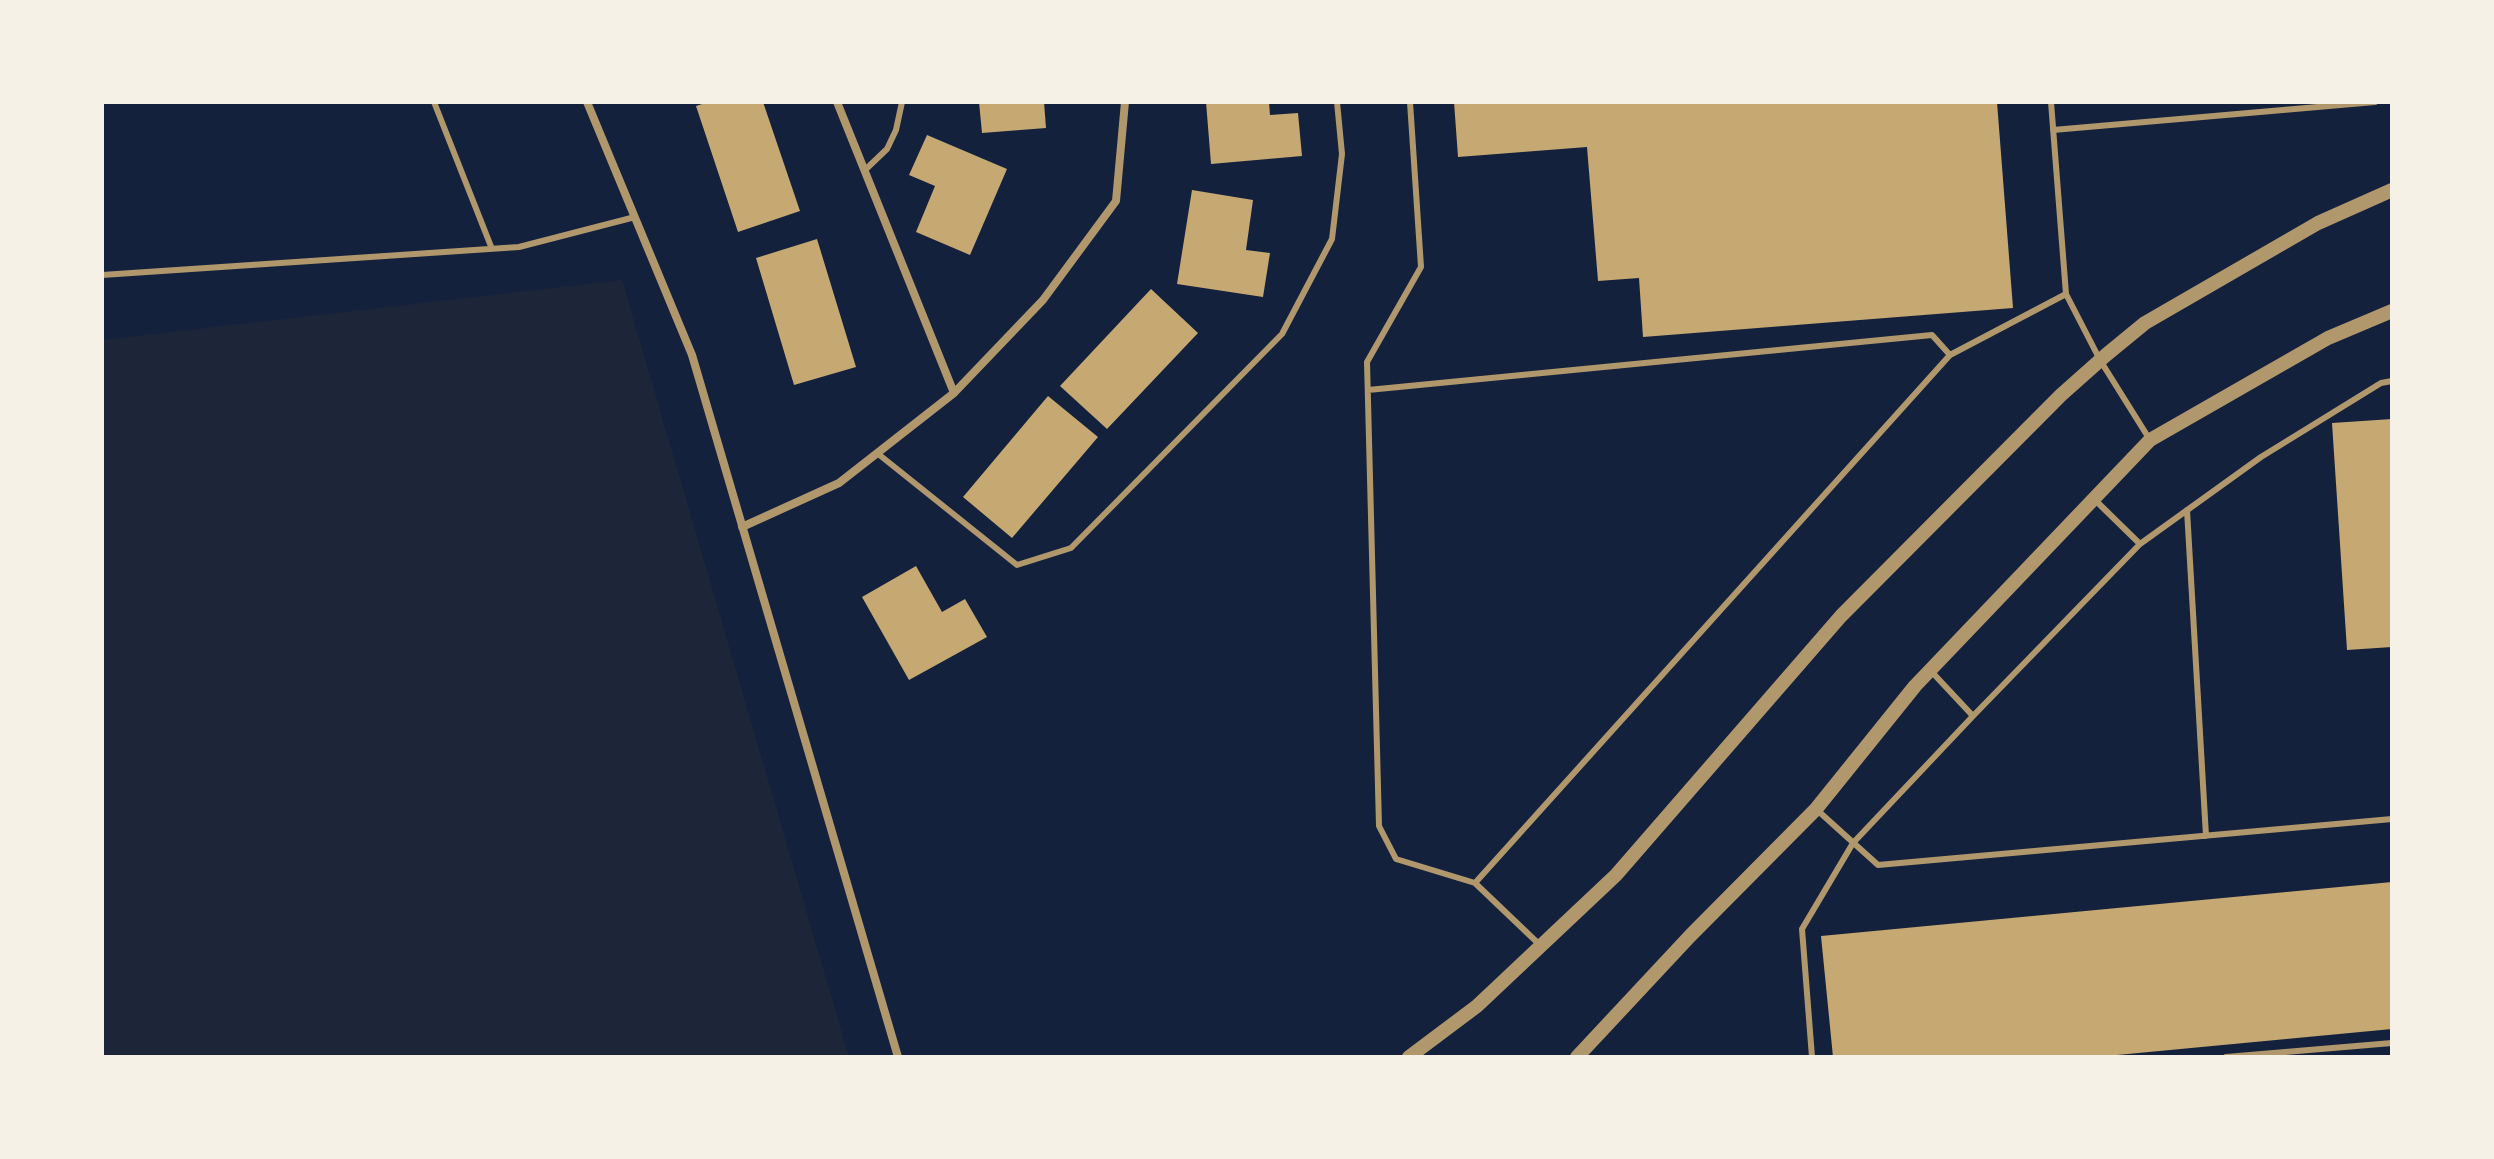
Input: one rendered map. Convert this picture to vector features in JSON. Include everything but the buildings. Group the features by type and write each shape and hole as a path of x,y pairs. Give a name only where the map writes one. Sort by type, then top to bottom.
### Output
{"street":[{"path":"587,102 692,355 898,1057"},
{"path":"837,102 954,393"},
{"path":"742,527 839,483 954,393 1043,300 1116,201 1125,102"},
{"path":"1409,1057 1477,1006 1616,875 1841,616 2061,395 2100,360 2145,323 2318,223 2392,190"},
{"path":"1577,1057 1690,936 1816,809 1930,670 2150,440 2328,338 2392,311"}],"lane":[{"path":"434,102 492,249"},
{"path":"865,170 887,149 896,130 902,102"},
{"path":"877,453 1017,565 1071,548 1282,334 1332,239 1342,154 1337,102"},
{"path":"1410,102 1421,267 1367,362 1379,826 1396,859 1475,883 1541,946"},
{"path":"2051,102 2066,294 2100,360 2150,440"},
{"path":"2053,130 2375,102"},
{"path":"102,275 519,247 635,217"},
{"path":"1475,883 1950,355 2066,294"},
{"path":"1368,390 1932,335 1950,355"},
{"path":"1812,1057 1802,929 1853,843 2140,544 2274,449 2381,383 2392,381"},
{"path":"2093,498 2140,544"},
{"path":"2187,510 2206,836"},
{"path":"1930,670 1973,716"},
{"path":"1816,809 1878,865 2392,819"},
{"path":"2226,1057 2392,1043"}],"shaded area":[{"path":"622,280 849,1057 102,1057 102,340"}]}
